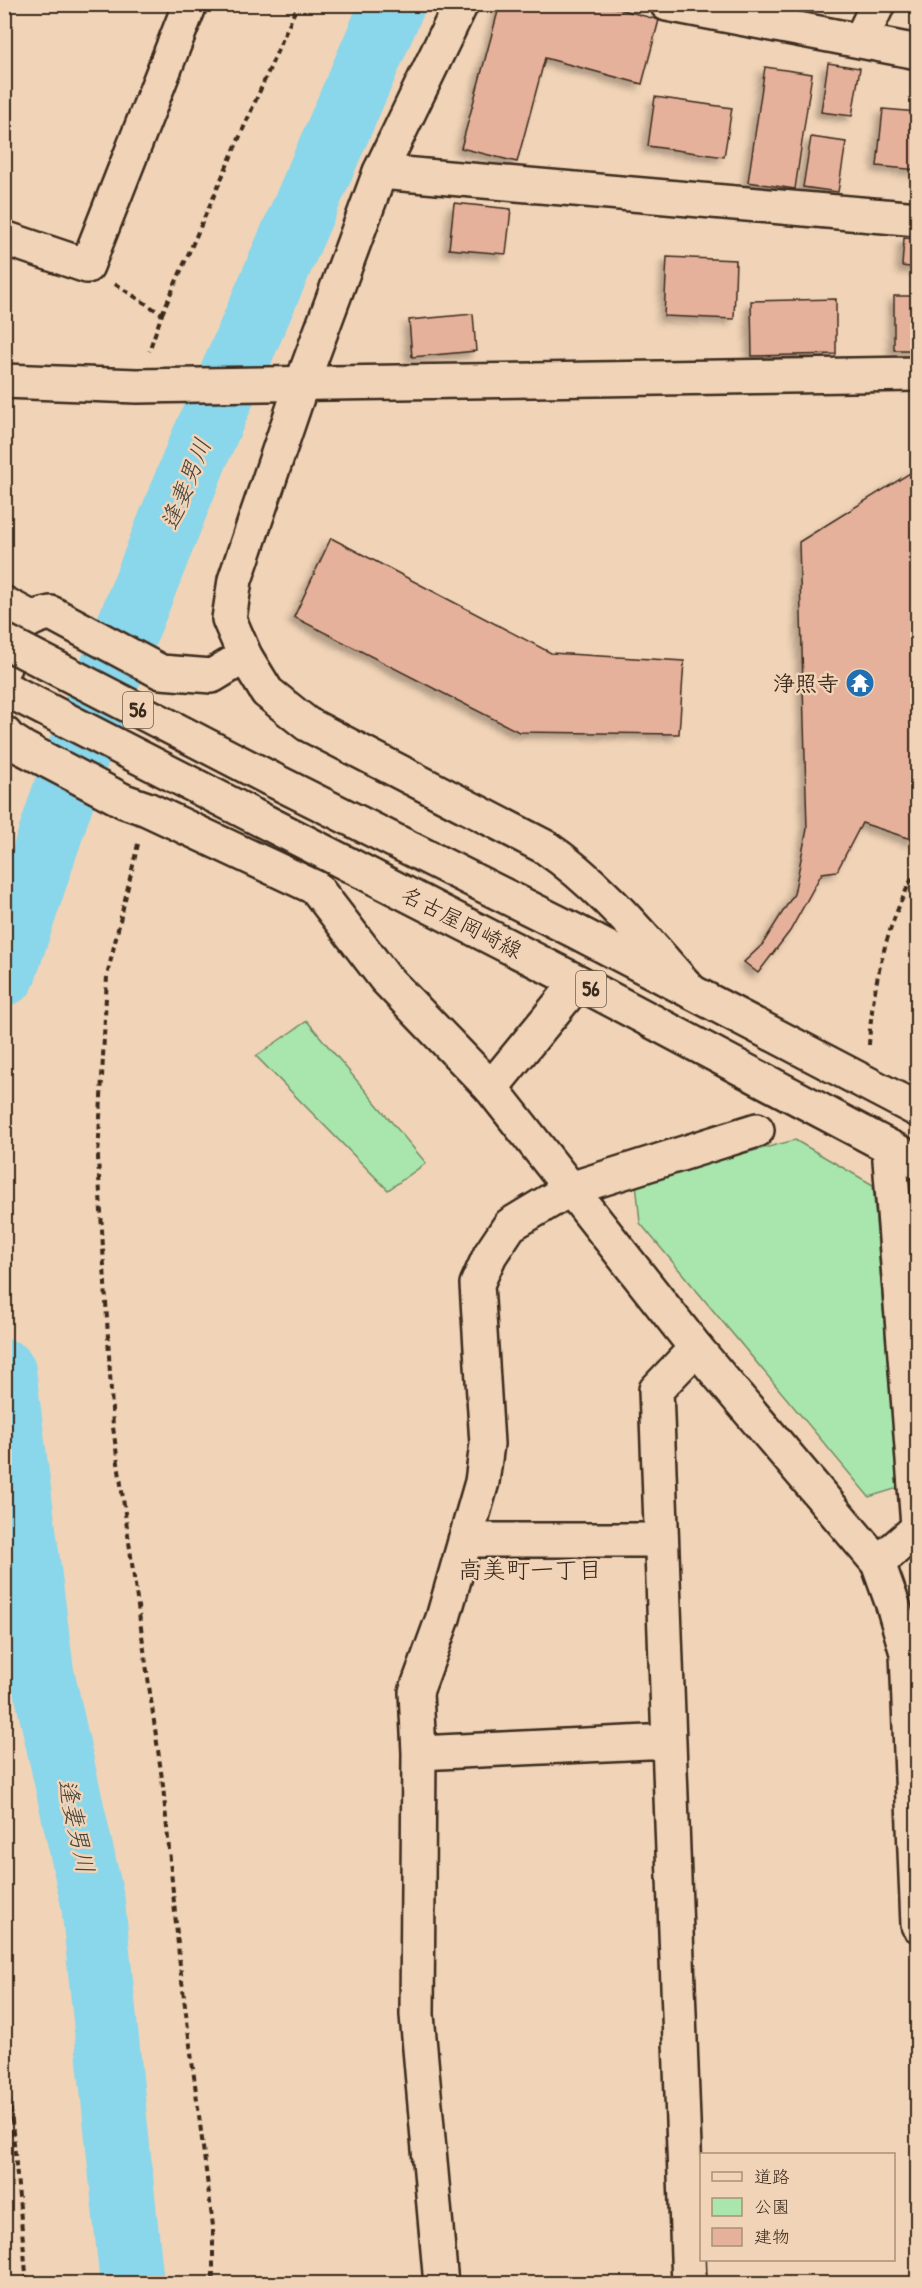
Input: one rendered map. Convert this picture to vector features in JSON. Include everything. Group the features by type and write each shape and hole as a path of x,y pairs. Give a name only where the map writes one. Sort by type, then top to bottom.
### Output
{"street":[{"path":"4,238 87,266 190,4"},
{"path":"461,4 380,172 302,383 235,580 229,619 245,656 267,692 307,724 545,847 572,865 622,915 692,993"},
{"path":"667,4 918,52"},
{"path":"860,41 878,4"},
{"path":"380,172 918,219"},
{"path":"4,381 137,386 918,374"},
{"path":"4,600 42,615 161,672 212,676 245,656"},
{"path":"4,667 22,624 42,615"},
{"name":"名古屋岡崎線","path":"4,641 271,779 575,931 918,1110"},
{"name":"名古屋岡崎線","path":"4,688 578,982 918,1162"},
{"path":"10,744 316,888 385,978 491,1088 696,1348 878,1563 907,1653 918,1925"},
{"path":"491,1088 578,982"},
{"path":"441,2283 417,2015 419,1753 416,1692 443,1618 482,1482 487,1444 477,1284 490,1255 510,1225 570,1189 756,1130"},
{"path":"878,1563 918,1527 889,1147"},
{"path":"688,2283 656,1390 696,1348"},
{"path":"465,1540 661,1540"},
{"path":"419,1753 669,1741"}],"path":[{"path":"137,386 162,314 298,4"},
{"path":"87,266 162,314"},
{"path":"136,805 106,976 98,1158 113,1427 163,1786 180,1966 213,2226 213,2283"},
{"path":"867,1084 869,1039 882,952 906,887 918,868"},
{"path":"4,2035 27,2283"}],"green space":[{"path":"307,1021 426,1163 388,1190 256,1056"},
{"path":"795,1140 873,1185 898,1488 869,1497 640,1223 636,1182"}],"building":[{"path":"500,4 601,4 659,20 642,84 545,58 517,162 461,148"},
{"path":"828,63 860,68 852,116 821,112"},
{"path":"765,67 812,74 795,189 748,182"},
{"path":"655,97 732,108 724,157 648,146"},
{"path":"883,109 918,112 918,170 877,166"},
{"path":"811,137 846,142 838,192 803,187"},
{"path":"454,203 511,209 506,254 449,249"},
{"path":"904,238 918,239 918,268 902,266"},
{"path":"667,257 736,260 734,319 664,316"},
{"path":"894,296 918,296 918,350 894,350"},
{"path":"836,299 836,354 752,356 751,301"},
{"path":"473,314 476,351 412,357 409,320"},
{"name":"浄照寺","path":"918,468 918,832 914,840 862,823 837,871 822,873 790,931 758,973 744,962 762,945 794,894 807,829 799,542"},
{"path":"331,538 551,653 684,661 679,734 519,732 294,617"}],"waterway":[{"name":"逢妻男川","path":"4,974 73,766 197,454 393,4"},
{"name":"逢妻男川","path":"4,1371 42,1672 93,1903 132,2284"}],"place":[{"name":"浄照寺","path":"860,683"}],"district":[{"name":"高美町一丁目","path":"530,1570"}]}
